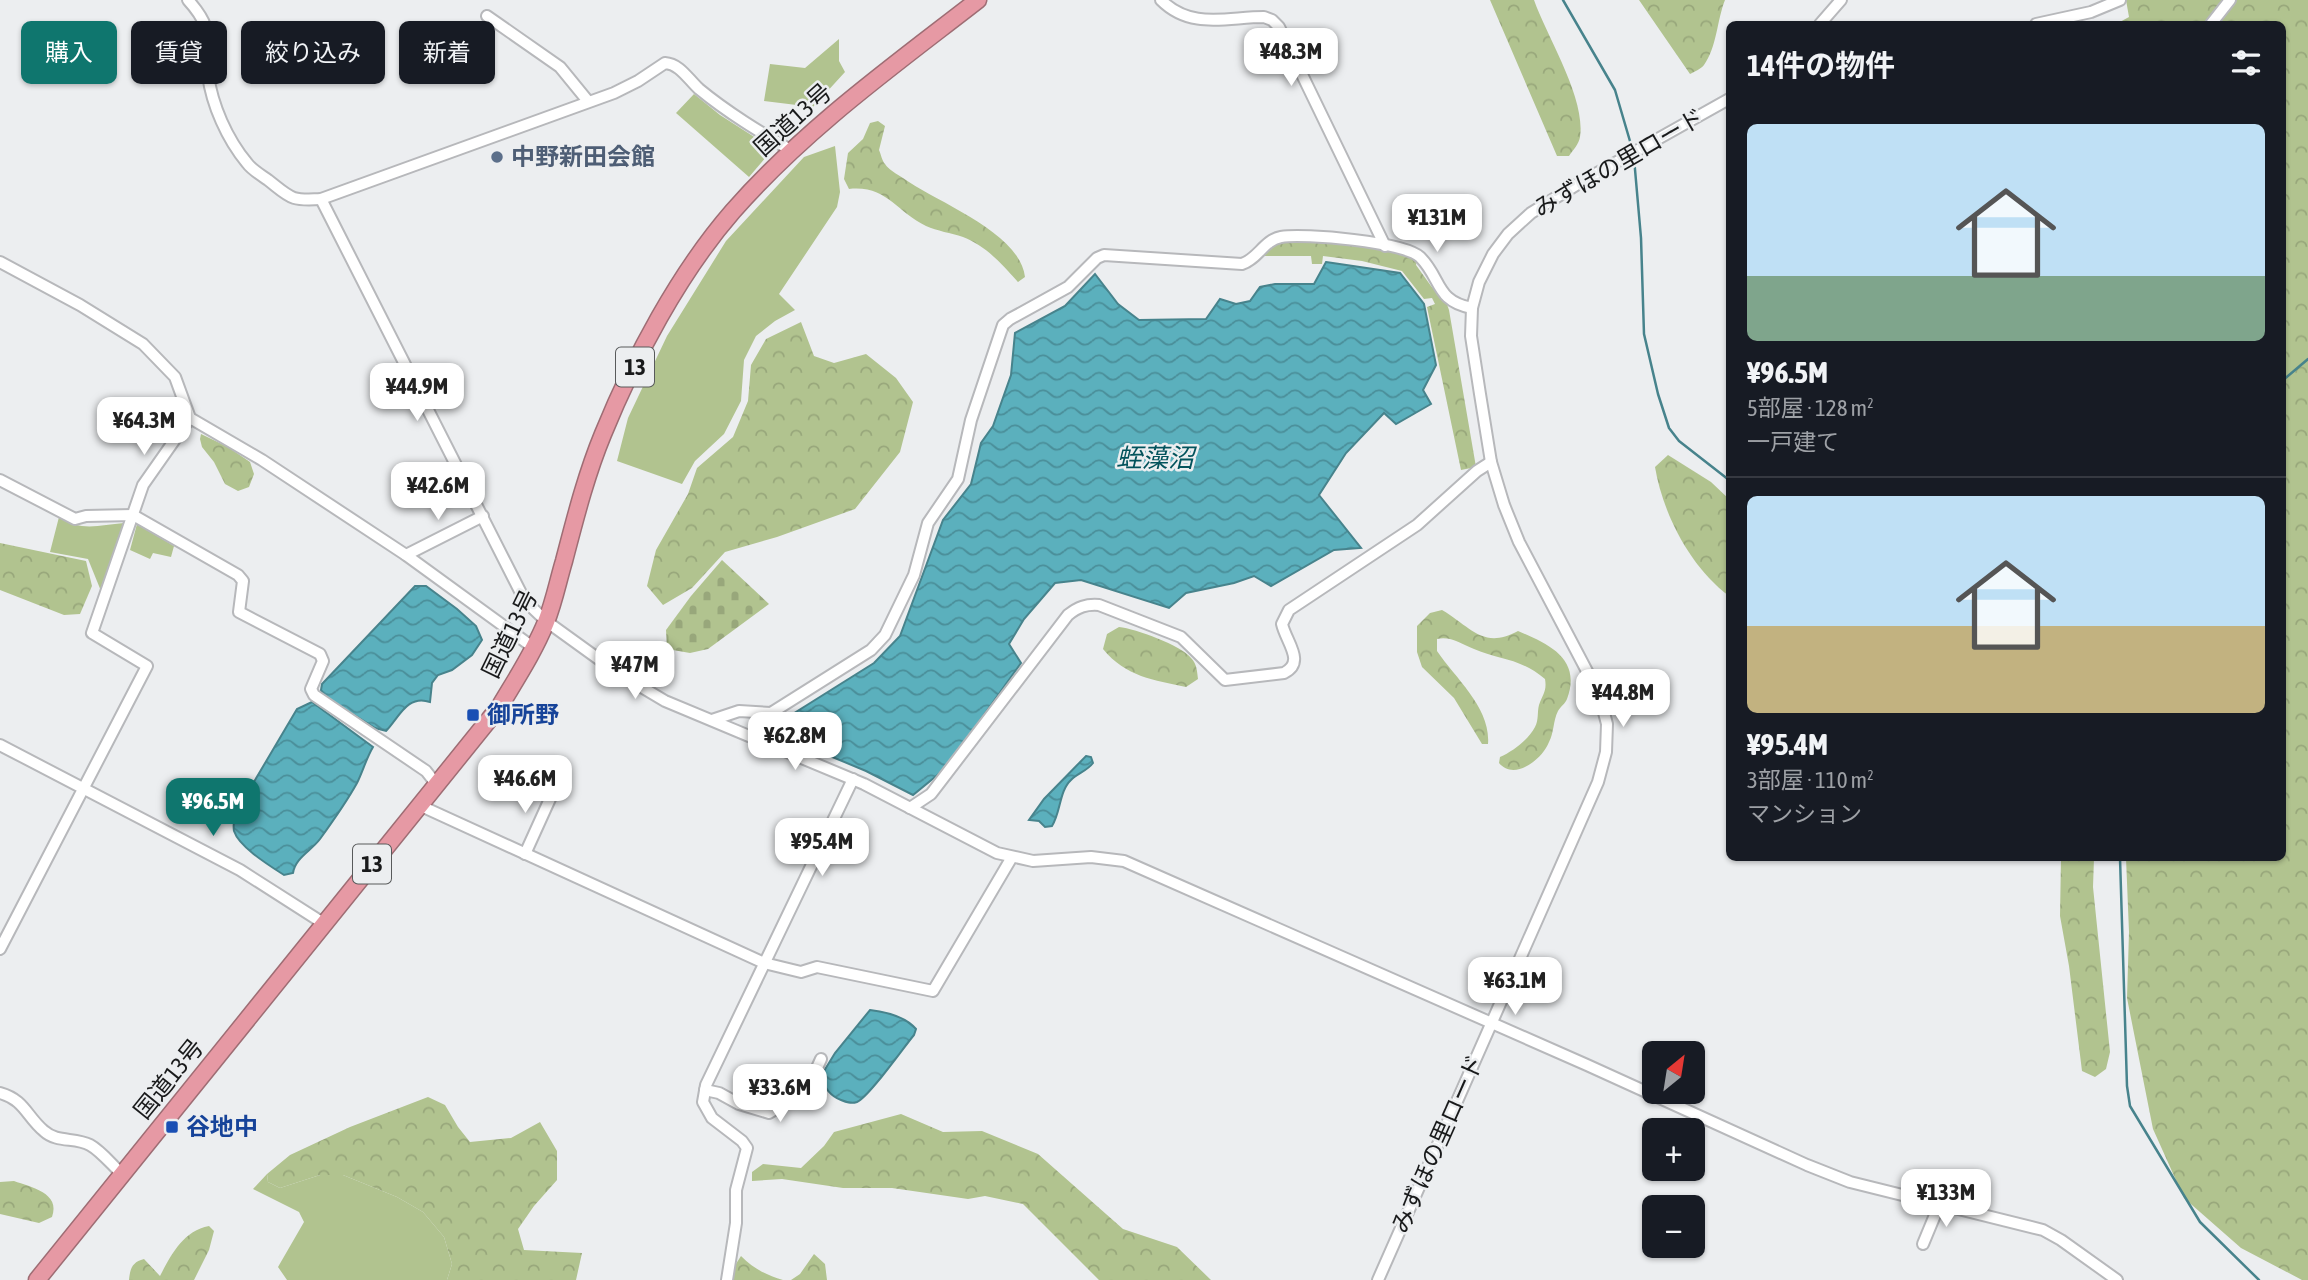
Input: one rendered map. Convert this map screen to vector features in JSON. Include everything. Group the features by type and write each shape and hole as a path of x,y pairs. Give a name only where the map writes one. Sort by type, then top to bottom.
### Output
{"highway":[{"name":"国道13号","path":"37,1280 500,706 534,648 546,621 603,435 647,342 706,245 732,212 792,150 838,109 978,0"}],"street":[{"path":"188,0 204,18 207,28 208,77 218,113 231,141 248,165 287,196 299,200 321,199 626,87 668,63 675,65 726,110 792,150"},
{"path":"1161,0 1183,15 1200,21 1264,17 1279,27 1385,246"},
{"path":"1823,21 1841,0"},
{"path":"2050,21 2091,12 2120,0"},
{"path":"2213,21 2230,0"},
{"path":"487,16 560,67 587,100"},
{"name":"みずほの里ロード","path":"1378,1280 1598,782 1606,752 1607,723 1599,694 1519,542 1504,505 1492,462 1471,336 1472,307 1493,254 1508,234 1531,213 1581,181 1726,101"},
{"path":"321,199 525,601 546,621 627,678 665,701 853,779 968,840 1012,857 1033,861 1091,857 1124,862 1587,1065 1818,1170 1850,1182 2043,1230 2062,1240 2117,1280"},
{"path":"712,720 739,711 771,713 871,650 885,635 914,575 928,523 958,479 971,420 1003,325 1068,287 1097,258 1104,255 1242,264 1255,257 1272,240 1281,237 1360,240 1412,252 1420,257 1451,301 1472,307"},
{"path":"0,262 80,305 143,344 175,377 190,418 262,460 406,555 534,648"},
{"path":"0,950 147,666 92,634 143,485 190,418"},
{"path":"910,808 931,794 1068,615 1078,608 1090,604 1099,606 1181,637 1225,680 1284,673 1295,664 1295,657 1282,624 1289,610 1417,525 1477,471 1492,462"},
{"path":"0,480 75,519 86,516 133,515 238,575 243,582 239,612 320,654 323,661 311,689 314,695 426,771 437,785"},
{"path":"406,555 483,516"},
{"path":"0,744 240,870 323,923"},
{"path":"727,1280 736,1223 736,1190 747,1148 712,1118 703,1102 705,1090 853,779"},
{"path":"525,854 554,790"},
{"path":"421,806 764,963 801,972 817,967 933,992 1012,857"},
{"path":"705,1090 769,1113 807,1090 821,1059"},
{"path":"0,1093 16,1099 45,1133 54,1138 91,1145 122,1174"},
{"path":"1923,1244 1940,1203"}],"green space":[{"path":"1490,0 1534,0 1572,86 1577,104 1580,137 1569,156 1557,156"},
{"path":"1639,0 1725,0 1712,50 1703,66 1690,74"},
{"path":"2126,0 2308,0 2308,1280 2302,1280 2241,1248 2184,1198 2153,1129 2127,998 2129,932 2126,861 2286,861 2286,21 2122,21 2129,17"},
{"path":"839,39 839,61 845,72 813,107 764,101 770,64 805,68"},
{"path":"694,94 720,115 773,149 749,177 676,113"},
{"path":"878,121 885,126 879,150 887,166 993,232 1020,261 1025,277 1018,282 1000,262 979,245 963,237 926,226 882,195 862,189 849,189 844,179 848,153 863,139 870,123"},
{"path":"835,146 840,192 837,207 779,294 795,310 756,336 744,360 741,401 724,434 695,461 682,484 617,461 628,418 667,336 726,241 804,157"},
{"path":"1283,240 1370,246 1417,260 1416,265 1444,299 1449,310 1476,467 1461,470 1427,307 1435,304 1432,298 1424,299 1402,271 1362,261 1323,256 1322,264 1312,264 1311,256 1261,256"},
{"path":"801,322 814,356 834,363 866,354 896,378 913,402 900,452 855,509 725,552 692,588 663,605 647,586 656,550 688,494 697,468 733,437 748,401 751,365 766,339"},
{"path":"201,434 228,447 250,462 254,474 249,487 238,491 225,484 214,462 202,447"},
{"path":"1668,455 1711,482 1726,496 1726,593 1702,570 1680,538 1664,503 1655,467"},
{"path":"59,517 82,526 124,523 101,591 88,559 50,552"},
{"path":"137,524 174,546 171,557 153,553 150,559 130,550"},
{"path":"0,543 86,561 92,586 80,614 64,615 0,590"},
{"path":"722,560 769,604 708,649 690,653 667,649 666,630"},
{"path":"1442,610 1486,637 1506,636 1518,631 1541,641 1566,663 1570,673 1567,699 1558,711 1551,738 1545,749 1527,766 1512,770 1505,768 1499,763 1500,757 1520,745 1535,727 1545,690 1545,679 1518,663 1451,640 1437,639 1437,651 1471,694 1484,718 1488,744 1482,744 1454,698 1422,667 1417,652 1417,626 1430,613"},
{"path":"1119,627 1158,638 1186,653 1194,663 1198,679 1186,687 1141,676 1121,666 1103,649 1107,634"},
{"path":"2061,861 2094,861 2093,887 2110,1052 2106,1069 2095,1077 2082,1071 2060,916"},
{"path":"428,1097 445,1105 470,1142 511,1138 540,1122 557,1151 557,1180 518,1229 524,1250 582,1253 576,1280 447,1280 452,1264 444,1237 423,1212 397,1197 343,1175 320,1175 280,1188 268,1182 267,1174 290,1155 350,1127"},
{"path":"901,1114 943,1132 982,1131 1038,1154 1123,1229 1177,1247 1211,1280 1099,1280 1023,1204 985,1196 968,1199 892,1188 843,1188 782,1179 752,1181 752,1172 763,1164 801,1168 834,1132"},
{"path":"267,1174 268,1182 280,1188 320,1175 343,1175 397,1197 423,1212 444,1237 452,1264 447,1280 287,1280 278,1267 304,1222 299,1212 253,1189"},
{"path":"14,1181 43,1192 52,1202 52,1217 39,1223 0,1214 0,1182"},
{"path":"209,1226 214,1231 209,1250 194,1280 129,1280 132,1266 144,1259 160,1276 173,1252 185,1238"},
{"path":"814,1254 825,1264 827,1280 791,1280 800,1274"},
{"path":"741,1256 760,1271 783,1280 734,1280 732,1270"}],"water":[{"name":"蛭藻沼","path":"1326,262 1400,273 1424,304 1436,365 1423,390 1431,404 1396,424 1384,413 1346,453 1319,495 1361,548 1334,550 1271,586 1254,576 1186,593 1169,608 1081,580 1055,583 1024,619 1009,644 1021,663 946,768 913,795 830,756 780,722 874,663 900,636 943,520 971,484 981,443 993,426 1011,375 1015,333 1065,306 1095,274 1118,304 1139,320 1206,319 1220,299 1236,304 1250,301 1260,287 1275,284 1314,284"},
{"path":"415,586 426,586 457,609 476,626 482,640 472,655 452,670 438,675 432,683 430,702 422,700 409,704 386,731 375,728 324,696 322,684"},
{"path":"312,702 373,747 357,783 335,819 300,859 293,873 284,875 242,843 234,831 234,818 297,709"},
{"path":"1086,756 1091,757 1093,763 1067,785 1052,826 1045,827 1039,821 1029,820 1044,799"},
{"path":"870,1010 889,1013 916,1029 869,1091 857,1102 847,1102 831,1094 821,1076 835,1053"}],"waterway":[{"path":"1563,0 1615,90 1632,148"},
{"path":"1634,158 1641,238 1644,334 1658,394 1669,428 1679,441 1726,478"},
{"path":"2286,378 2308,359"},
{"path":"2120,861 2127,1086 2130,1106 2200,1222 2259,1280"}],"place":[{"name":"中野新田会館","path":"497,157"},
{"name":"御所野","path":"473,715"},
{"name":"谷地中","path":"172,1127"}]}
